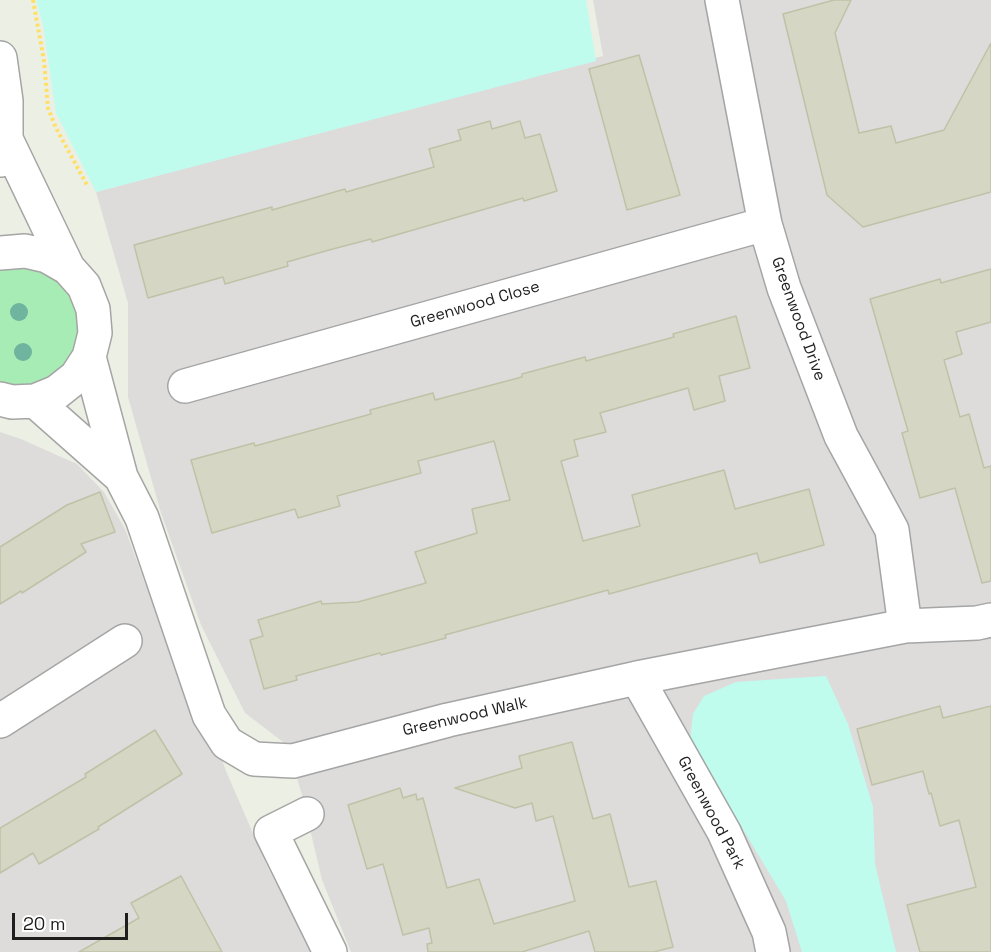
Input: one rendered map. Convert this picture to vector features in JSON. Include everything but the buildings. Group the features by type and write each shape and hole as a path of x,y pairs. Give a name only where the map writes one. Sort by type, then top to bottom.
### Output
{"street":[{"name":"Greenwood Drive","path":"722,0 765,224 784,288 841,436 892,530 905,626"},
{"path":"0,58 6,101 3,152 68,268 84,286 93,309 95,333 89,357 76,377 57,392 34,401 12,402 0,399"},
{"name":"Greenwood Close","path":"185,386 765,224"},
{"path":"0,253 25,250 47,256 68,268"},
{"name":"Greenwood Walk","path":"89,357 121,477 142,518 209,715 227,743 254,759 293,761 448,720 637,678 905,626 977,623 991,620"},
{"name":"Greenwood Walk","path":"34,401 121,477"},
{"path":"0,721 125,641"},
{"name":"Greenwood Park","path":"637,678 724,832 769,932 773,952"},
{"path":"307,814 271,832 330,952"}],"path":[{"path":"33,0 44,61 48,108 56,128 88,187"}],"shaded area":[{"path":"36,0 586,0 596,61 96,192 56,113 43,25"},
{"path":"593,0 991,0 991,952 351,952 322,880 302,795 287,745 245,713 201,625 161,513 128,397 128,303 96,192 603,56"},
{"path":"0,432 77,464 104,492 125,529 165,637 215,739 226,771 268,868 313,952 0,952"},
{"path":"826,676 848,724 873,807 875,864 896,952 802,952 786,901 690,741 693,714 704,696 736,682"}],"green space":[{"path":"22,259 71,284 85,339 61,380 0,391 0,263"}]}
